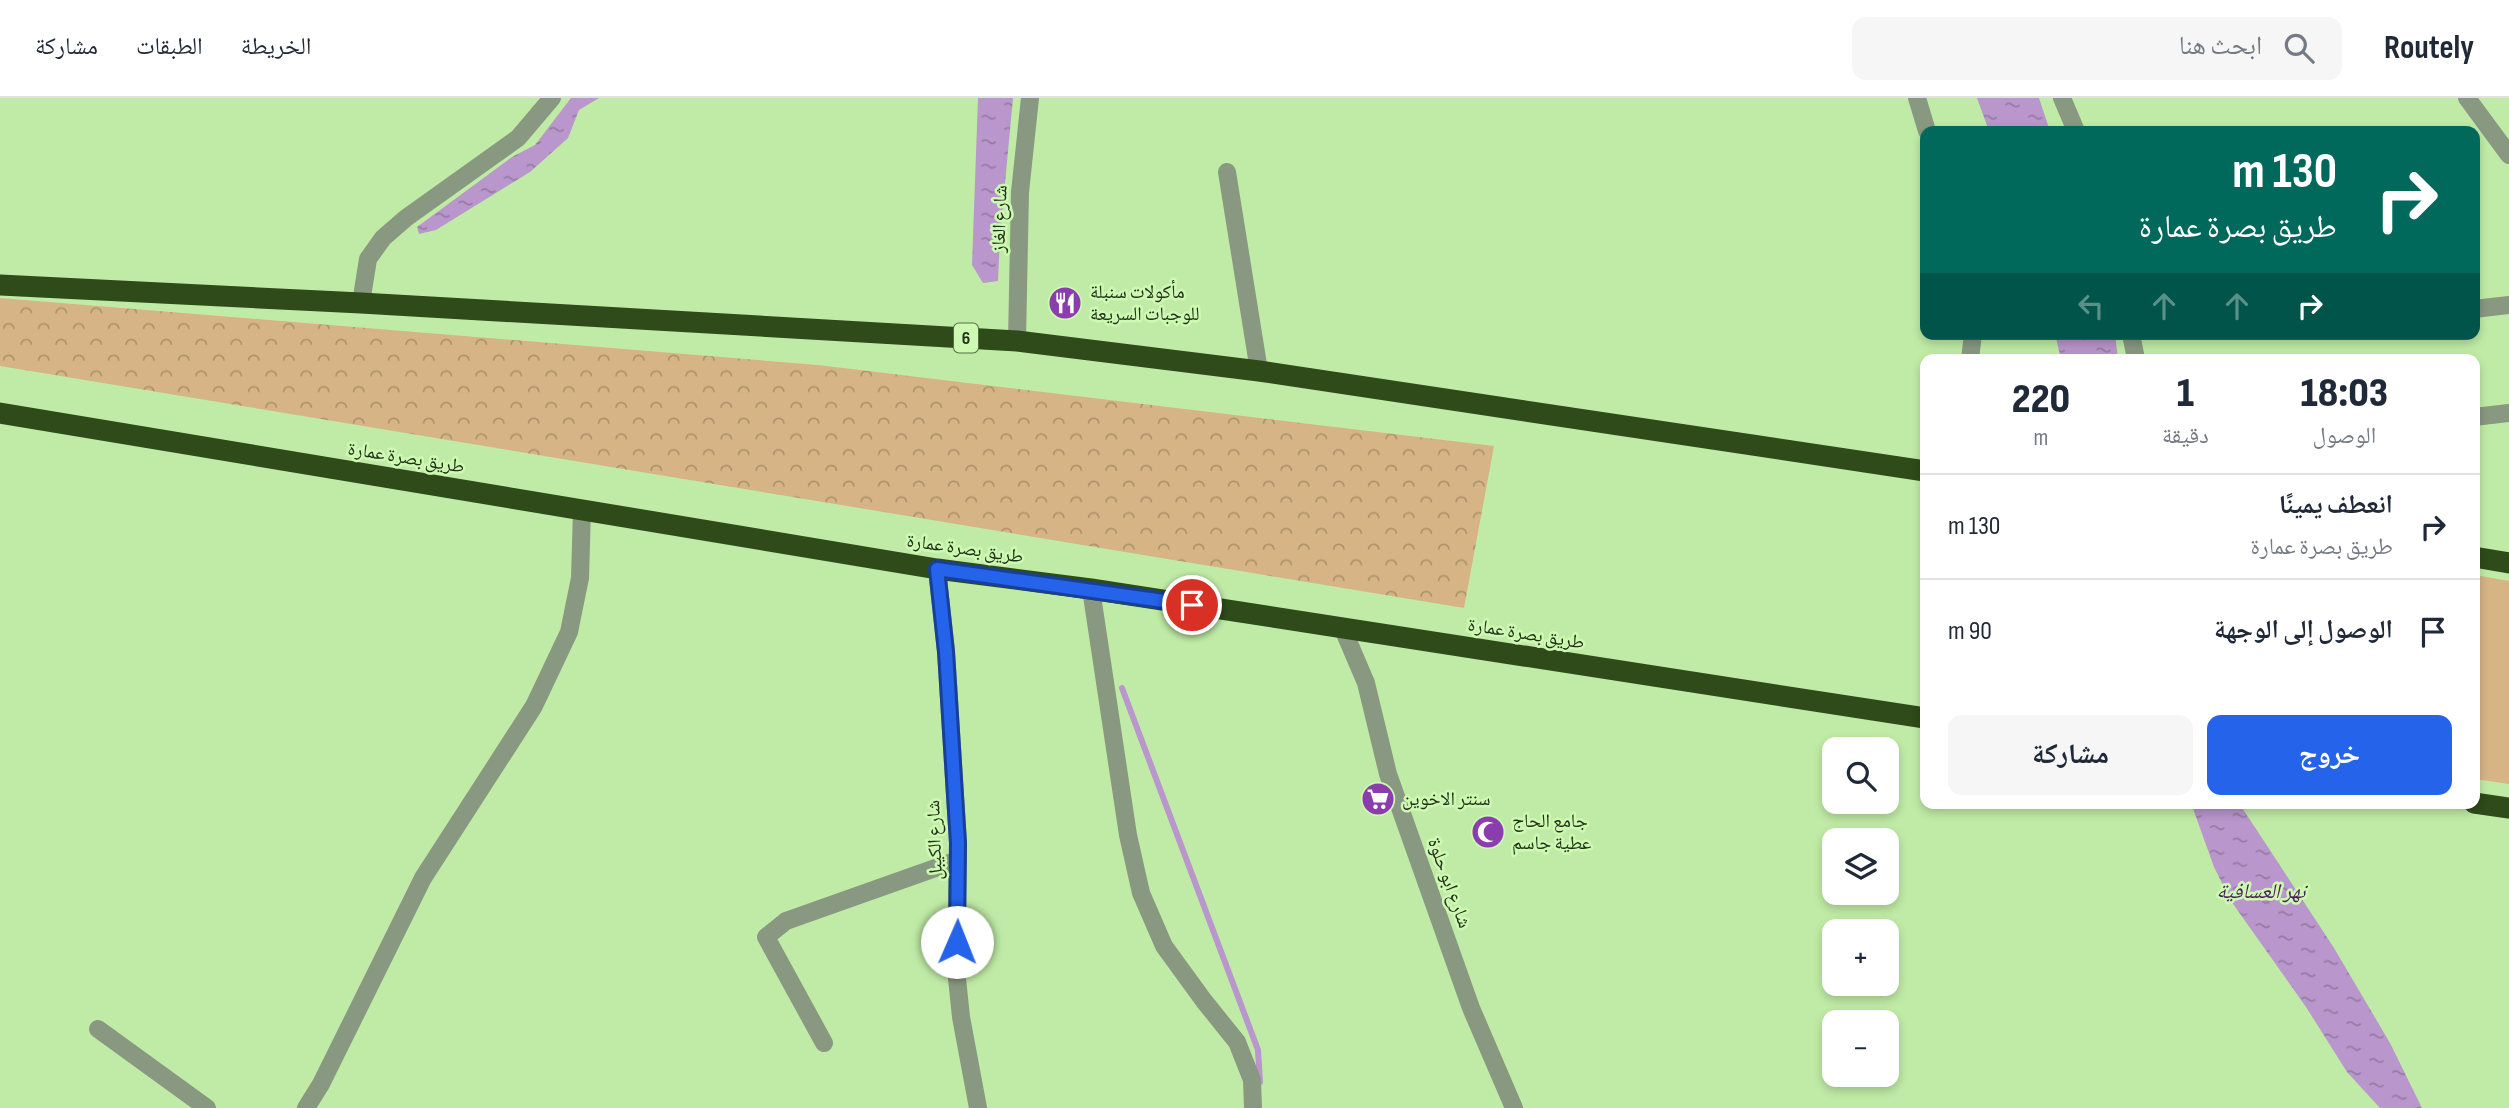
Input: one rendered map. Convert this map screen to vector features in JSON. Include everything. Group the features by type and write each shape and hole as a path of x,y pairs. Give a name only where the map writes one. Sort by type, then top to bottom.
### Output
{"highway":[{"name":"6","path":"0,285 1017,341 1259,371 1920,470"},
{"name":"طريق بصرة عمارة","path":"0,413 937,569 1091,589 1920,717"},
{"path":"2480,558 2509,563"},
{"path":"2480,804 2509,808"}],"street":[{"path":"361,303 368,259 383,239 406,218 518,138 552,98"},
{"name":"شارع الغاز","path":"1017,341 1020,192 1030,98"},
{"path":"1917,98 1925,126"},
{"path":"2062,98 2074,126"},
{"path":"2467,98 2509,155"},
{"path":"1227,172 1259,371"},
{"path":"2480,308 2509,305"},
{"path":"2480,416 2509,413"},
{"path":"306,1108 321,1084 423,878 534,706 569,632 580,578 582,509"},
{"name":"شارع الكيبل","path":"937,569 946,652 958,860 956,969 961,1017 978,1108"},
{"path":"1091,589 1128,835 1141,893 1164,946 1237,1042 1252,1080 1253,1108"},
{"name":"شارع ابو حلوة","path":"1343,629 1366,683 1388,774 1471,1008 1514,1108"},
{"path":"824,1043 766,937 786,921 958,860"},
{"path":"98,1029 208,1108"}],"green space":[{"path":"0,298 818,365 1494,446 1464,608 0,366"},
{"path":"2480,576 2509,581 2509,784 2480,780"}],"water":[{"path":"571,98 599,98 579,110 568,138 530,172 436,230 419,234 417,227 512,157 535,145"},
{"path":"978,98 1013,98 998,281 983,283 972,265"},
{"path":"1977,98 2039,98 2048,126 1987,126"},
{"path":"2056,340 2116,340 2117,354 2060,354"},
{"name":"نهر العسافية","path":"2193,809 2243,809 2334,948 2390,1043 2422,1108 2380,1108 2347,1072 2306,1007 2231,901 2214,867"}],"waterway":[{"path":"1122,688 1258,1050 1260,1082"}],"place":[{"name":"مأكولات سنبلة للوجبات السريعة","path":"1065,303"},
{"name":"سنتر الاخوين","path":"1378,799"},
{"name":"جامع الحاج عطية جاسم","path":"1488,832"}],"route":[{"path":"957,942 958,843 946,652 937,569 1192,605"}]}
